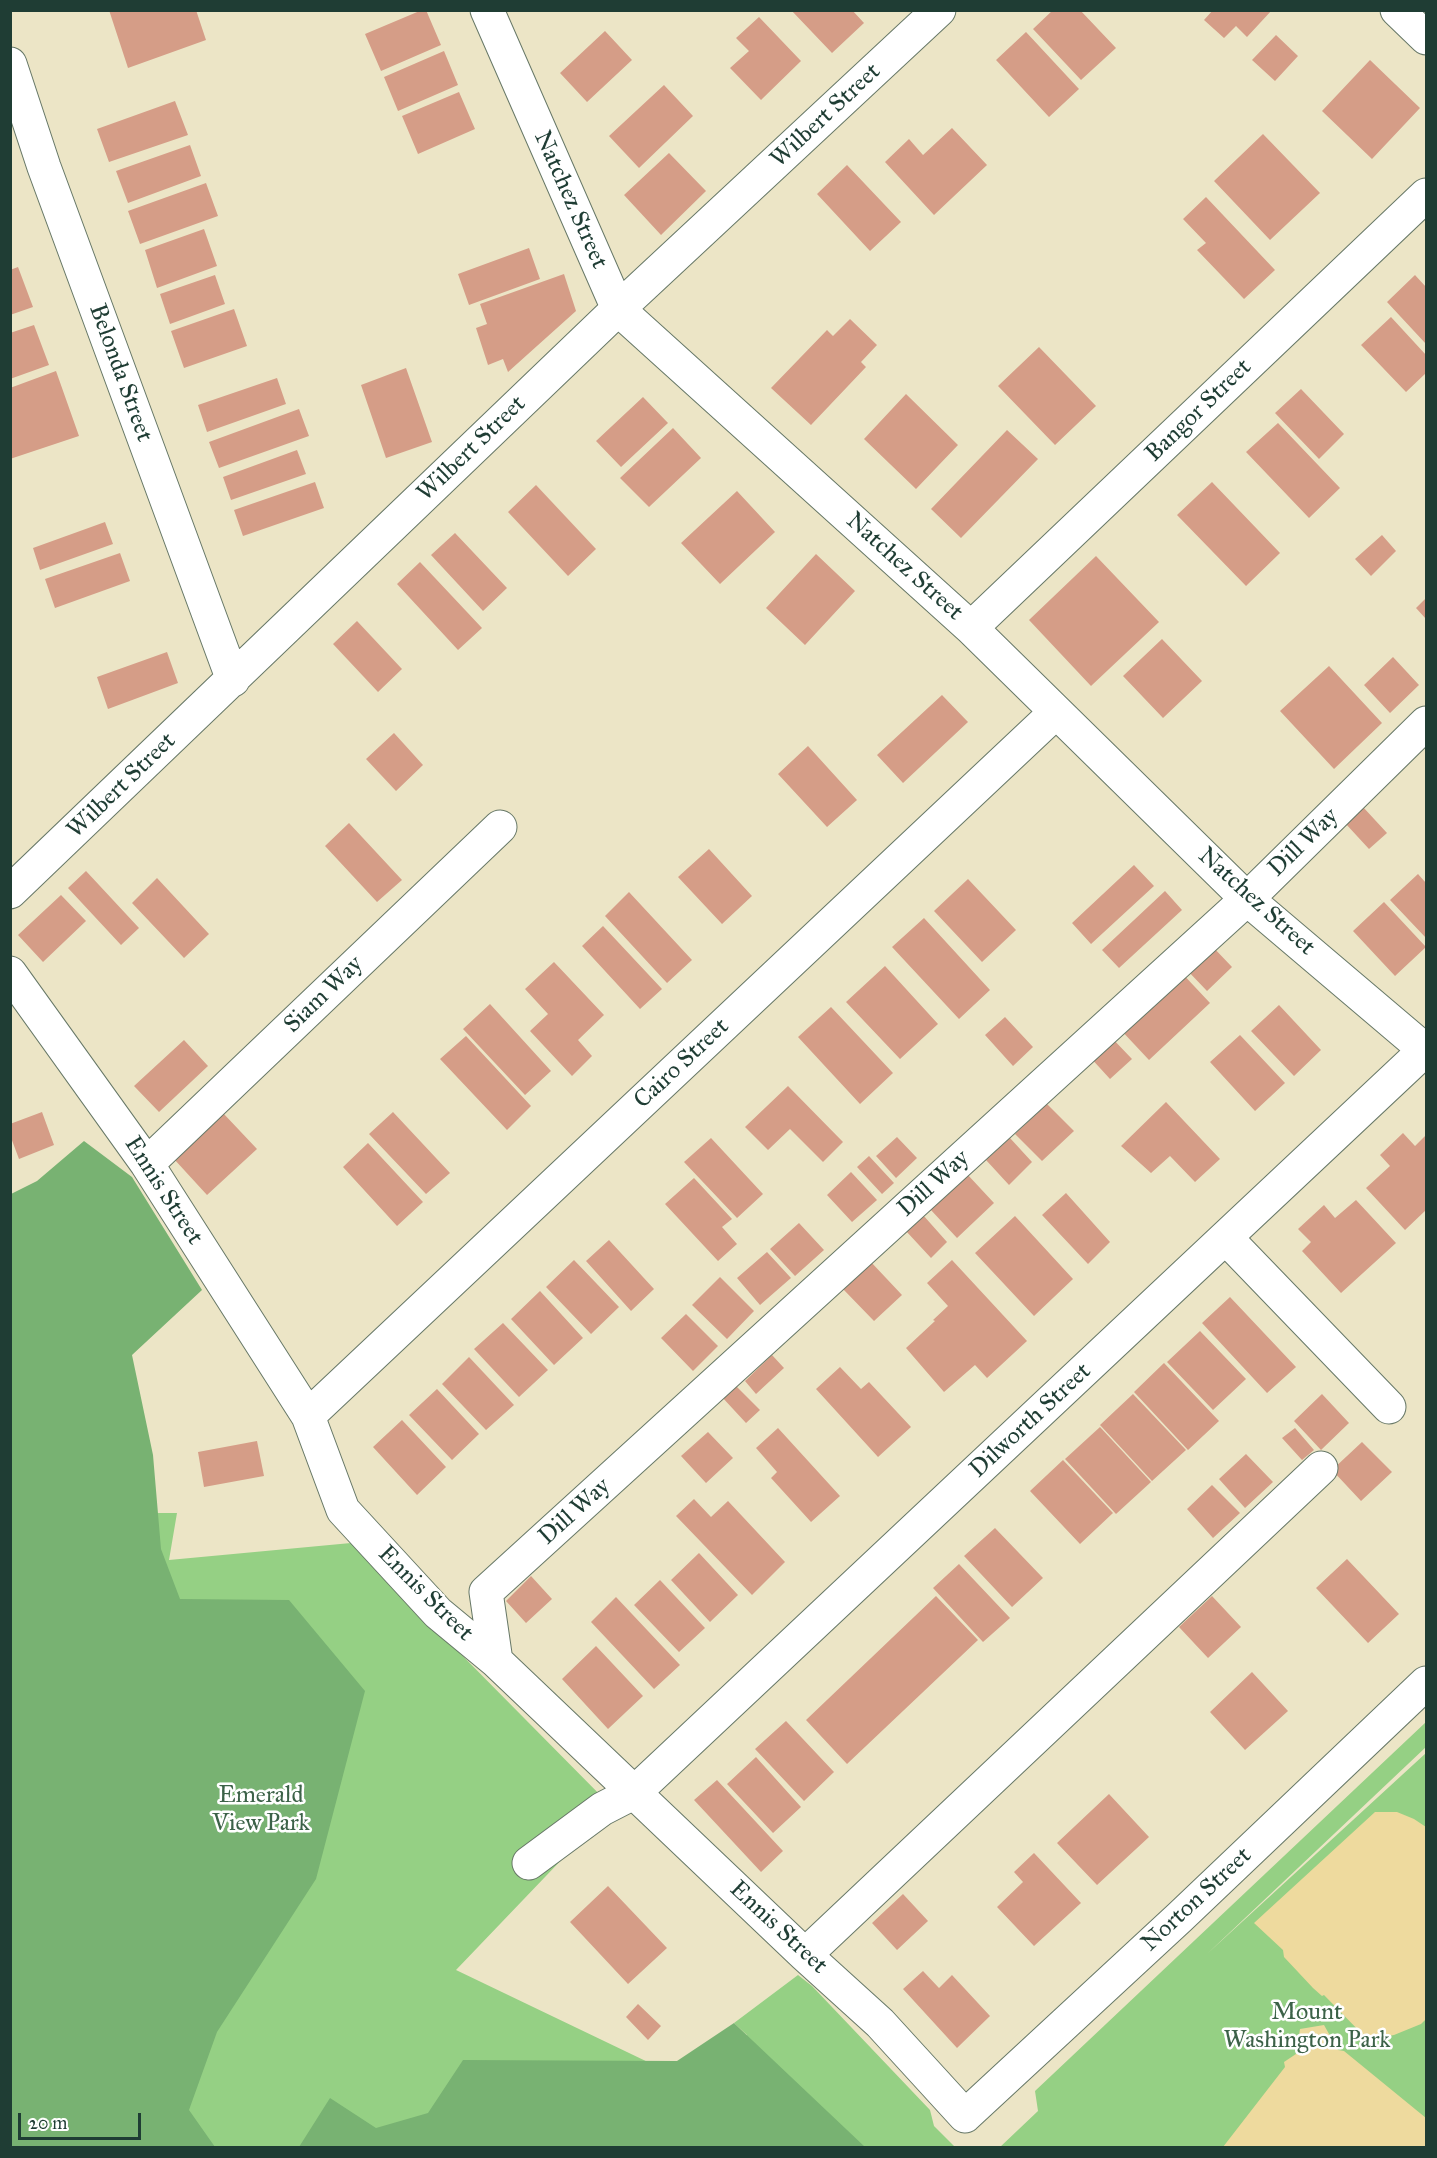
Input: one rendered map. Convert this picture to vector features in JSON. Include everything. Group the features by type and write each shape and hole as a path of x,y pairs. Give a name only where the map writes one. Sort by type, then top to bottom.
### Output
{"street":[{"name":"Natchez Street","path":"488,10 618,309 972,627 1247,899 1426,1049"},
{"name":"Wilbert Street","path":"10,892 618,309 939,10"},
{"path":"1397,10 1426,38"},
{"name":"Belonda Street","path":"10,64 48,178 233,680"},
{"name":"Bangor Street","path":"972,627 1426,195"},
{"name":"Cairo Street","path":"308,1416 1056,712"},
{"name":"Dill Way","path":"496,1661 486,1592 1247,899 1426,723"},
{"name":"Siam Way","path":"147,1164 500,827"},
{"name":"Ennis Street","path":"10,974 147,1164 308,1416 343,1510 438,1613 496,1661 805,1955 880,2023 965,2116"},
{"name":"Dilworth Street","path":"529,1863 602,1809 635,1792 1426,1049"},
{"path":"1226,1238 1389,1407"},
{"path":"805,1955 1321,1468"},
{"name":"Norton Street","path":"965,2116 1171,1925 1426,1683"}],"green space":[{"path":"84,1141 132,1177 202,1290 132,1355 153,1455 161,1549 180,1599 289,1600 365,1691 316,1879 217,2032 189,2110 215,2147 11,2147 11,1194 37,1181"},
{"name":"Emerald View Park","path":"10,1513 177,1513 169,1560 351,1543 612,1807 456,1970 677,2076 747,2035 734,2023 798,1975 812,1986 930,2110 934,2126 955,2147 11,2147"},
{"name":"Mount Washington Park","path":"1426,1722 1426,1747 1207,1954 1426,1753 1426,2147 999,2148 1038,2111 1035,2091"},
{"path":"734,2023 865,2147 299,2147 330,2098 376,2128 428,2113 463,2060 677,2061"}],"sand":[{"path":"1375,1812 1397,1812 1426,1827 1426,2019 1421,2024 1394,2035 1376,2038 1365,2037 1324,1995 1322,1996 1313,1988 1284,1957 1283,1950 1254,1923"},
{"path":"1324,2025 1338,2050 1344,2051 1426,2118 1426,2147 1223,2147 1285,2067 1284,2062 1296,2054 1300,2029"}],"building":[{"path":"109,10 196,10 206,40 128,68"},
{"path":"426,10 441,45 381,71 365,34"},
{"path":"791,10 852,10 864,23 832,53"},
{"path":"1053,10 1080,10 1116,48 1081,80 1033,29"},
{"path":"1213,10 1272,10 1247,37 1236,26 1224,38 1204,20"},
{"path":"759,17 801,61 761,100 730,68 749,51 736,38"},
{"path":"605,31 632,60 587,102 560,73"},
{"path":"1026,32 1079,89 1049,117 996,60"},
{"path":"1276,35 1298,56 1275,81 1252,60"},
{"path":"444,51 458,85 398,111 384,77"},
{"path":"1370,60 1420,108 1372,159 1322,111"},
{"path":"664,85 693,116 639,168 609,136"},
{"path":"459,92 475,129 418,154 402,116"},
{"path":"175,101 188,135 109,162 97,129"},
{"path":"952,128 987,165 934,215 885,162 909,139 923,155"},
{"path":"1263,134 1320,193 1270,240 1214,181"},
{"path":"190,145 201,176 128,203 116,171"},
{"path":"669,153 706,191 661,235 624,195"},
{"path":"847,165 901,222 870,251 817,194"},
{"path":"206,183 218,216 140,244 128,211"},
{"path":"1206,197 1275,270 1244,299 1197,250 1206,243 1183,219"},
{"path":"204,229 217,266 157,288 145,250"},
{"path":"529,248 540,279 469,305 458,274"},
{"path":"18,267 33,307 10,315 10,270"},
{"path":"564,274 576,311 508,372 503,359 488,365 476,328 487,324 480,304"},
{"path":"215,275 225,304 170,324 160,294"},
{"path":"1415,275 1426,287 1426,344 1387,302"},
{"path":"234,309 247,346 184,368 171,331"},
{"path":"1391,317 1426,355 1426,373 1406,392 1361,345"},
{"path":"850,319 877,345 861,362 866,367 811,425 771,388 827,330 833,336"},
{"path":"34,325 49,365 10,379 10,333"},
{"path":"1039,347 1096,406 1055,445 998,386"},
{"path":"406,368 432,442 386,458 361,385"},
{"path":"56,371 79,436 10,459 10,388"},
{"path":"277,378 286,404 207,432 198,405"},
{"path":"1301,389 1344,434 1319,459 1275,413"},
{"path":"906,394 958,445 916,489 864,439"},
{"path":"643,397 668,423 621,467 596,441"},
{"path":"299,409 309,436 219,468 209,442"},
{"path":"1278,423 1340,488 1309,518 1246,452"},
{"path":"673,428 701,458 649,507 620,478"},
{"path":"1007,430 1038,459 961,538 931,509"},
{"path":"297,450 306,474 231,500 223,477"},
{"path":"315,482 324,508 243,536 234,510"},
{"path":"1212,482 1280,553 1246,586 1177,515"},
{"path":"536,485 596,549 568,576 508,512"},
{"path":"737,491 775,532 720,584 681,543"},
{"path":"105,522 113,544 40,570 33,548"},
{"path":"455,533 507,588 483,611 431,555"},
{"path":"1382,535 1396,551 1371,576 1355,559"},
{"path":"120,553 130,581 55,608 45,579"},
{"path":"816,554 855,591 805,645 766,608"},
{"path":"1096,556 1159,622 1091,686 1029,620"},
{"path":"420,562 482,628 458,650 397,584"},
{"path":"1426,598 1426,619 1416,608"},
{"path":"357,621 402,669 378,692 333,644"},
{"path":"1162,639 1202,681 1163,718 1123,676"},
{"path":"167,652 178,683 108,709 97,677"},
{"path":"1393,657 1419,685 1390,713 1364,685"},
{"path":"1329,666 1382,723 1334,769 1280,711"},
{"path":"942,695 968,722 903,783 877,755"},
{"path":"394,733 423,765 396,791 366,759"},
{"path":"808,746 857,800 827,827 778,774"},
{"path":"1363,807 1387,833 1369,849 1345,823"},
{"path":"349,823 402,880 377,902 325,846"},
{"path":"709,849 752,896 722,924 678,877"},
{"path":"1134,865 1154,886 1091,944 1072,923"},
{"path":"86,871 139,928 121,945 68,888"},
{"path":"1418,874 1426,883 1426,938 1390,900"},
{"path":"157,878 209,934 184,958 132,903"},
{"path":"968,879 1016,930 982,962 934,911"},
{"path":"1165,891 1182,910 1119,968 1102,950"},
{"path":"629,892 692,960 667,983 605,916"},
{"path":"61,895 86,921 43,962 18,935"},
{"path":"1384,902 1426,947 1395,976 1353,931"},
{"path":"924,918 990,990 959,1019 892,947"},
{"path":"603,926 662,989 640,1009 582,946"},
{"path":"1212,946 1232,967 1207,991 1186,969"},
{"path":"554,962 604,1015 578,1040 592,1056 572,1076 530,1031 548,1014 525,989"},
{"path":"885,966 938,1024 900,1059 846,1002"},
{"path":"1179,970 1210,1003 1149,1060 1119,1028"},
{"path":"490,1004 551,1071 525,1095 463,1029"},
{"path":"1279,1005 1321,1050 1294,1076 1251,1031"},
{"path":"831,1007 893,1073 860,1104 798,1037"},
{"path":"1005,1017 1033,1047 1013,1066 985,1035"},
{"path":"1240,1035 1285,1083 1255,1111 1210,1062"},
{"path":"466,1036 531,1106 507,1130 440,1059"},
{"path":"1110,1036 1132,1059 1110,1079 1089,1056"},
{"path":"184,1040 208,1066 159,1112 134,1086"},
{"path":"788,1086 843,1142 823,1162 790,1129 768,1150 745,1127"},
{"path":"1166,1102 1220,1159 1195,1182 1170,1156 1151,1173 1121,1146"},
{"path":"1047,1104 1074,1131 1042,1161 1015,1134"},
{"path":"42,1112 54,1145 19,1159 10,1135 10,1124"},
{"path":"393,1112 450,1173 426,1194 369,1134"},
{"path":"223,1113 257,1149 207,1195 174,1159"},
{"path":"1403,1133 1415,1146 1426,1135 1426,1210 1405,1230 1366,1188 1390,1166 1380,1155"},
{"path":"897,1137 917,1158 896,1178 876,1156"},
{"path":"711,1138 763,1194 737,1218 684,1162"},
{"path":"1010,1138 1032,1162 1009,1185 986,1160"},
{"path":"368,1143 423,1202 397,1226 343,1167"},
{"path":"869,1156 894,1183 882,1194 857,1167"},
{"path":"851,1172 877,1200 852,1222 827,1195"},
{"path":"967,1174 994,1203 957,1238 930,1209"},
{"path":"694,1178 732,1219 722,1227 737,1244 718,1261 665,1204"},
{"path":"1066,1193 1110,1242 1088,1264 1042,1215"},
{"path":"1356,1200 1396,1243 1341,1293 1302,1251 1311,1242 1298,1229 1324,1205 1335,1218"},
{"path":"923,1215 947,1242 931,1258 906,1231"},
{"path":"1015,1216 1073,1279 1034,1316 975,1253"},
{"path":"799,1223 824,1250 795,1276 770,1249"},
{"path":"609,1240 654,1289 631,1311 586,1261"},
{"path":"767,1252 791,1278 760,1305 737,1278"},
{"path":"574,1260 619,1307 591,1334 546,1287"},
{"path":"952,1260 1027,1341 987,1378 975,1365 944,1392 906,1348 948,1306 927,1283"},
{"path":"870,1261 902,1295 874,1321 842,1288"},
{"path":"720,1277 754,1311 727,1339 692,1305"},
{"path":"540,1291 583,1338 554,1365 511,1319"},
{"path":"1230,1297 1296,1367 1267,1393 1202,1323"},
{"path":"686,1314 718,1346 693,1371 661,1338"},
{"path":"503,1323 548,1370 519,1397 474,1349"},
{"path":"1200,1331 1246,1379 1213,1410 1167,1362"},
{"path":"772,1355 784,1368 756,1394 745,1381"},
{"path":"469,1357 514,1405 486,1430 442,1384"},
{"path":"1164,1363 1219,1421 1188,1450 1134,1392"},
{"path":"840,1367 861,1389 869,1382 911,1427 878,1457 816,1389"},
{"path":"734,1384 760,1410 746,1423 721,1396"},
{"path":"437,1389 479,1434 452,1460 409,1415"},
{"path":"1133,1394 1186,1450 1152,1481 1100,1425"},
{"path":"1322,1394 1349,1423 1321,1450 1294,1421"},
{"path":"402,1420 446,1467 417,1495 373,1447"},
{"path":"1100,1427 1151,1482 1116,1514 1065,1459"},
{"path":"778,1428 840,1496 811,1522 771,1478 777,1472 756,1448"},
{"path":"1295,1428 1314,1450 1302,1460 1282,1438"},
{"path":"708,1432 733,1458 706,1483 681,1456"},
{"path":"257,1441 264,1476 204,1487 198,1452"},
{"path":"1362,1442 1392,1472 1361,1501 1332,1470"},
{"path":"1246,1454 1273,1482 1245,1508 1219,1479"},
{"path":"1063,1460 1113,1513 1080,1544 1030,1491"},
{"path":"1212,1485 1240,1513 1213,1538 1187,1509"},
{"path":"694,1499 711,1517 728,1501 785,1562 752,1595 676,1516"},
{"path":"995,1528 1043,1578 1012,1607 964,1556"},
{"path":"699,1553 738,1595 710,1622 671,1580"},
{"path":"1347,1559 1399,1614 1368,1643 1316,1588"},
{"path":"959,1564 1010,1618 983,1642 933,1588"},
{"path":"531,1576 552,1599 526,1623 506,1601"},
{"path":"660,1580 705,1628 679,1652 634,1605"},
{"path":"936,1596 978,1640 847,1764 806,1720"},
{"path":"1212,1596 1241,1627 1208,1658 1179,1627"},
{"path":"616,1597 680,1665 654,1689 591,1622"},
{"path":"596,1646 643,1696 608,1729 562,1679"},
{"path":"1252,1672 1288,1711 1245,1750 1210,1712"},
{"path":"786,1721 834,1772 804,1801 755,1749"},
{"path":"756,1757 801,1807 773,1833 727,1784"},
{"path":"717,1780 783,1851 761,1872 694,1800"},
{"path":"1109,1794 1149,1837 1097,1885 1057,1843"},
{"path":"1034,1853 1081,1903 1034,1946 997,1907 1023,1882 1014,1872"},
{"path":"608,1886 667,1948 628,1984 570,1922"},
{"path":"903,1894 928,1921 897,1950 872,1923"},
{"path":"923,1971 939,1988 952,1975 990,2016 957,2048 903,1989"},
{"path":"638,2004 661,2026 648,2040 626,2017"}]}
